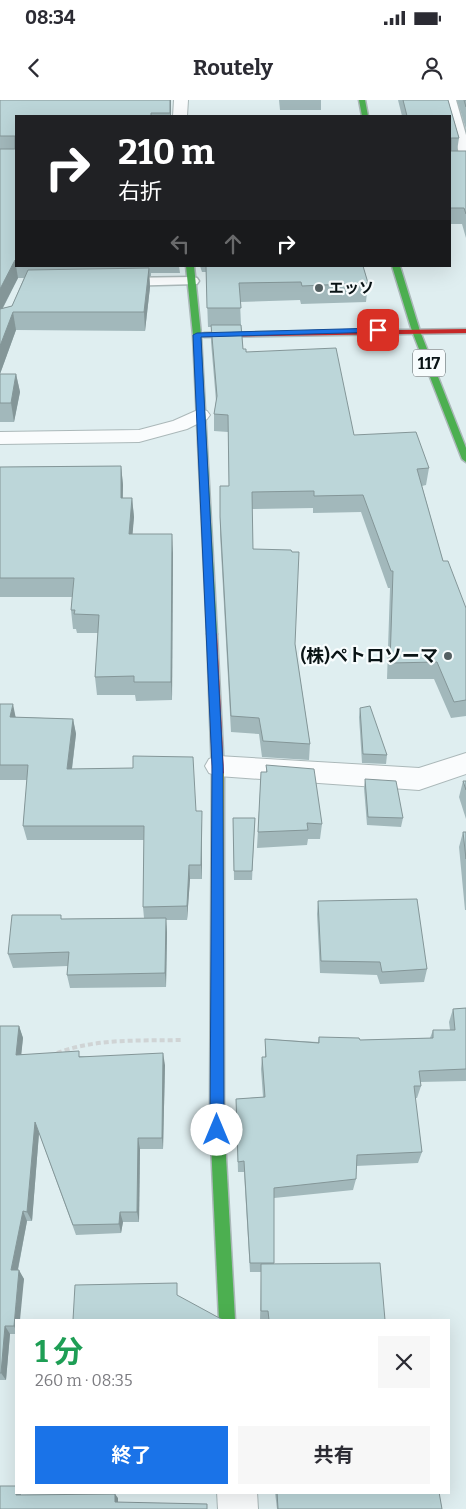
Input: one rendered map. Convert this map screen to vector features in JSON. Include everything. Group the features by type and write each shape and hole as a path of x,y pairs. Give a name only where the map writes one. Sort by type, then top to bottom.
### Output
{"main road":[{"path":"362,100 365,115"},
{"name":"117","path":"396,267 416,331 466,459"},
{"path":"191,274 197,335 218,766 217,1148 227,1319"},
{"path":"197,335 466,331"}],"street":[{"path":"180,100 180,115"},
{"path":"451,160 466,159"},
{"path":"0,438 139,436 180,425 200,415"},
{"path":"218,766 418,779 466,763"},
{"path":"237,1494 238,1509"}],"lane":[{"path":"450,100 466,159"},
{"path":"102,282 191,274"}],"path":[{"path":"51,1056 66,1049 111,1042 217,1039"}],"building":[{"path":"0,100 170,100 170,113 151,113 151,115 15,115 15,136 0,136"},
{"path":"403,100 448,100 459,138 451,138 451,115 407,115"},
{"path":"0,149 15,149 15,260 0,289"},
{"path":"451,151 466,151 466,214 464,208 451,208"},
{"path":"206,267 363,267 368,283 302,286 301,282 239,283 241,308 207,308"},
{"path":"149,268 144,312 13,312 0,346 0,309 12,306 28,270"},
{"path":"211,325 241,325 243,349 246,349 246,352 336,348 354,435 416,432 429,468 417,469 443,561 448,561 466,608 466,700 454,702 437,662 390,663 393,571 391,571 363,495 314,496 314,491 252,492 253,549 299,552 295,644 310,744 263,741 259,718 231,716 220,517 220,486 229,486 228,415 214,414 217,396"},
{"path":"0,374 16,374 11,403 0,403"},
{"path":"121,466 121,498 132,498 129,534 172,534 171,682 134,682 134,676 95,677 99,615 74,614 75,610 71,610 74,578 0,578 0,467"},
{"path":"0,704 13,704 10,717 73,719 67,769 133,768 133,756 193,757 196,811 202,811 201,865 189,865 187,906 143,907 144,826 23,826 28,765 0,765"},
{"path":"370,706 387,755 363,754 360,708"},
{"path":"266,765 314,769 322,824 307,823 308,830 258,832 261,772 267,772"},
{"path":"365,779 396,781 403,818 368,817"},
{"path":"233,818 255,818 252,871 234,871"},
{"path":"463,832 466,832 466,859"},
{"path":"417,899 427,969 382,972 380,962 321,961 318,901"},
{"path":"12,915 61,915 61,919 166,918 165,973 67,975 69,952 8,954"},
{"path":"466,1008 466,1069 419,1071 421,1086 414,1086 422,1152 357,1155 356,1179 274,1188 274,1263 250,1263 244,1161 238,1162 236,1099 265,1097 262,1057 266,1057 265,1039 319,1043 319,1037 359,1038 360,1040 433,1038 433,1030 455,1030 453,1009"},
{"path":"0,1026 19,1026 16,1055 79,1051 79,1057 163,1053 162,1138 138,1138 137,1212 120,1212 119,1224 73,1225 35,1122 27,1212 23,1211 11,1270 19,1270 14,1326 5,1326 1,1373 0,1373"},
{"path":"380,1263 385,1319 269,1319 268,1311 261,1311 261,1264"},
{"path":"177,1283 177,1295 221,1319 73,1319 75,1285"},
{"path":"0,1486 15,1486 16,1495 115,1494 115,1502 207,1504 207,1509 0,1509"},
{"path":"277,1494 439,1494 442,1509 278,1509"}],"traffic: fast":[{"path":"362,100 365,115"},
{"path":"190,267 197,335 212,634"},
{"path":"396,267 416,331 466,459"},
{"path":"217,1121 227,1319"}],"traffic: slow":[{"path":"217,1121 218,773"}],"traffic: jam":[{"path":"204,335 466,331"},
{"path":"212,634 218,773"}],"place":[{"name":"エッソ","path":"319,288"},
{"name":"(株)ペトロソーマ","path":"448,656"}],"route":[{"path":"217,1130 218,766 197,335 378,330"}]}
